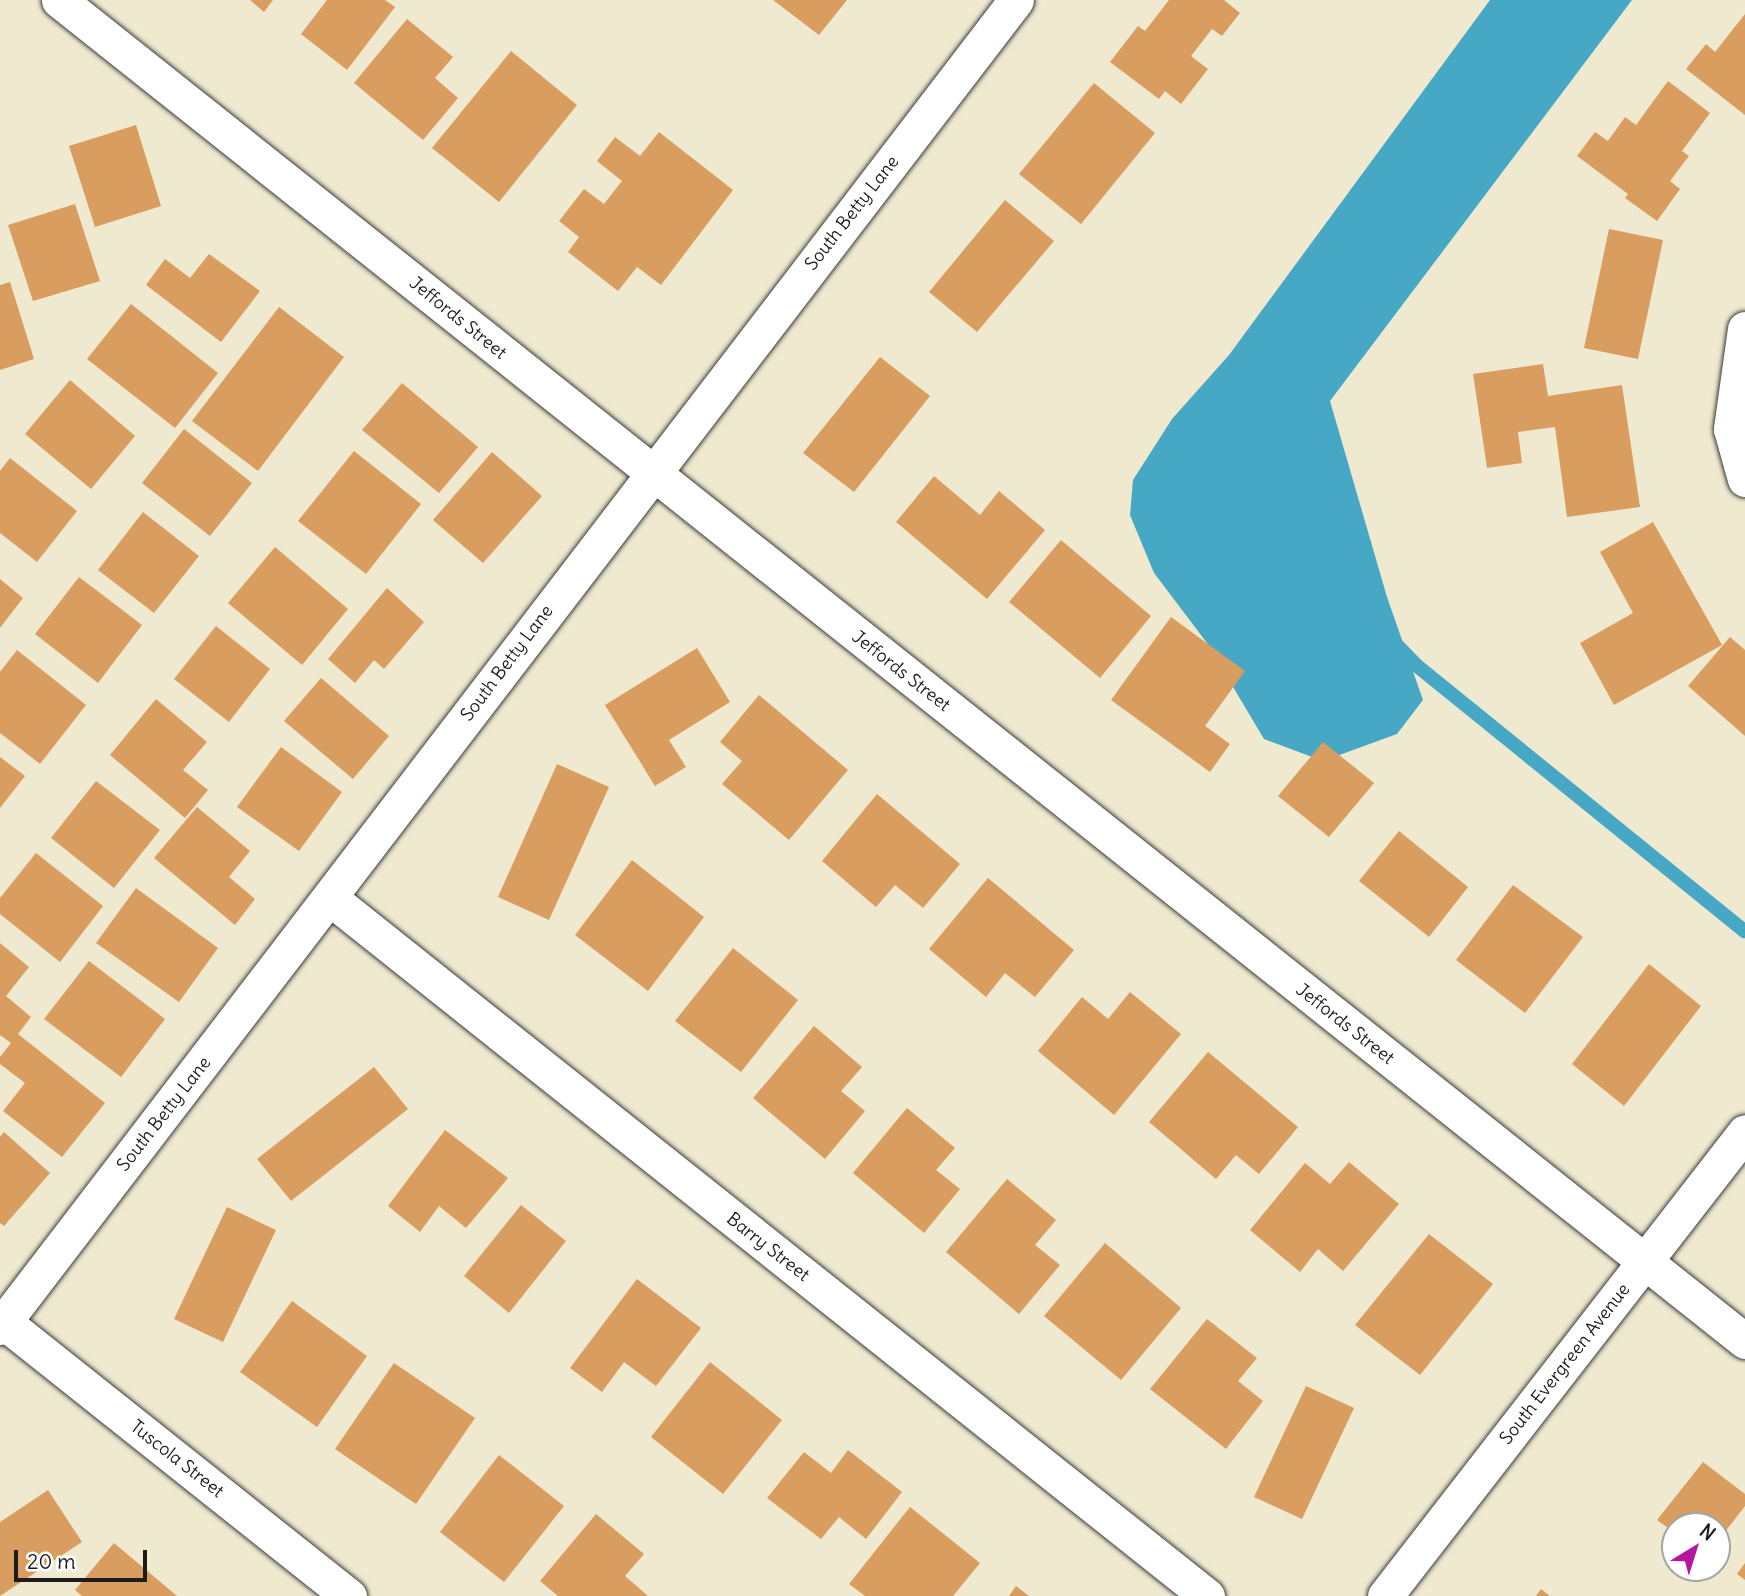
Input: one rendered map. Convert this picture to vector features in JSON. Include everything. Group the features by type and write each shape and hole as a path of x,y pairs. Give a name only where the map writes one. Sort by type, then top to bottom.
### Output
{"street":[{"name":"Jeffords Street","path":"59,0 1745,1341"},
{"name":"South Betty Lane","path":"2,1324 1016,0"},
{"path":"1745,329 1731,429 1745,479"},
{"name":"Barry Street","path":"330,898 1207,1596"},
{"name":"South Evergreen Avenue","path":"1385,1596 1745,1132"},
{"name":"Tuscola Street","path":"2,1324 349,1596"}],"water":[{"path":"1490,0 1632,0 1330,401 1387,597 1423,700 1397,734 1323,761 1264,739 1207,643 1154,573 1130,515 1133,480 1172,419 1229,355"}],"building":[{"path":"250,0 273,0 264,12"},
{"path":"327,0 385,0 395,7 347,70 301,34"},
{"path":"773,0 847,0 819,35"},
{"path":"1169,0 1224,0 1240,13 1222,36 1212,29 1191,56 1208,69 1181,104 1165,91 1159,99 1110,62 1138,26 1145,31"},
{"path":"1745,14 1745,115 1686,69 1706,44 1715,52"},
{"path":"407,19 453,57 435,78 458,98 423,140 354,83"},
{"path":"511,51 577,105 499,202 432,148"},
{"path":"1668,81 1710,113 1682,151 1689,156 1670,181 1680,189 1657,221 1625,198 1628,194 1577,156 1595,132 1608,141 1625,117 1636,125"},
{"path":"1094,83 1155,133 1081,224 1019,174"},
{"path":"136,125 161,206 95,227 69,146"},
{"path":"659,132 733,190 661,285 637,267 618,291 568,252 579,237 559,221 584,189 604,204 622,181 597,161 615,137 640,156"},
{"path":"1005,200 1054,241 977,332 929,292"},
{"path":"75,204 100,281 33,301 8,225"},
{"path":"1609,229 1663,240 1638,359 1584,348"},
{"path":"209,254 260,291 221,342 146,285 165,259 190,278"},
{"path":"10,282 34,359 0,370 0,285"},
{"path":"131,304 218,373 175,428 87,359"},
{"path":"279,307 344,357 258,471 192,421"},
{"path":"880,357 930,396 854,492 803,453"},
{"path":"1543,364 1548,396 1622,385 1640,507 1567,517 1555,427 1518,432 1522,463 1487,468 1473,374"},
{"path":"70,380 135,436 91,489 25,434"},
{"path":"402,383 478,447 439,493 362,430"},
{"path":"184,429 252,483 210,536 142,483"},
{"path":"354,451 421,504 366,574 298,521"},
{"path":"492,452 542,496 483,563 433,520"},
{"path":"10,458 77,511 37,562 0,533 0,471"},
{"path":"934,476 980,515 999,491 1045,530 987,599 896,522"},
{"path":"143,512 199,556 154,613 98,570"},
{"path":"1653,522 1722,645 1614,705 1580,643 1633,613 1600,552"},
{"path":"1061,540 1151,616 1100,678 1009,602"},
{"path":"275,547 348,609 302,665 228,603"},
{"path":"79,577 142,625 98,683 35,634"},
{"path":"0,579 23,598 0,628"},
{"path":"387,588 424,622 384,669 374,660 355,683 328,659"},
{"path":"1171,617 1245,671 1205,726 1230,744 1210,772 1111,700"},
{"path":"216,626 270,669 229,722 174,679"},
{"path":"1730,637 1745,650 1745,736 1688,686"},
{"path":"697,648 730,702 669,740 686,767 655,786 605,705"},
{"path":"17,650 86,705 40,764 0,733 0,672"},
{"path":"321,678 389,736 353,779 284,721"},
{"path":"759,695 848,770 789,840 722,784 742,761 720,742"},
{"path":"156,699 207,742 183,770 208,790 185,818 110,755"},
{"path":"1323,742 1374,783 1329,837 1278,796"},
{"path":"281,747 342,792 299,851 237,807"},
{"path":"0,757 25,776 0,808"},
{"path":"557,764 609,787 549,920 498,897"},
{"path":"96,781 160,830 114,888 51,838"},
{"path":"877,794 960,864 923,908 895,885 876,907 822,861"},
{"path":"197,807 250,851 229,877 255,899 235,925 154,858"},
{"path":"1399,831 1468,887 1429,937 1359,881"},
{"path":"36,853 103,906 60,962 0,914 0,898"},
{"path":"632,860 704,917 648,991 575,935"},
{"path":"988,878 1074,950 1035,997 1005,973 986,997 929,949"},
{"path":"1513,885 1583,937 1525,1013 1456,960"},
{"path":"136,888 218,948 179,1002 96,943"},
{"path":"0,943 29,967 6,996 31,1017 18,1034 105,1103 62,1157 3,1111 25,1083 0,1064 0,1057 11,1043 0,1035"},
{"path":"733,948 798,1000 741,1072 675,1021"},
{"path":"89,961 165,1019 121,1077 44,1019"},
{"path":"1649,964 1701,1006 1624,1106 1572,1064"},
{"path":"1130,992 1181,1034 1114,1115 1038,1051 1082,997 1108,1019"},
{"path":"814,1026 862,1067 841,1091 865,1111 825,1159 753,1098"},
{"path":"1208,1052 1298,1127 1259,1174 1236,1155 1216,1179 1149,1122"},
{"path":"374,1067 408,1109 291,1201 257,1159"},
{"path":"907,1108 955,1148 936,1170 960,1189 924,1233 853,1173"},
{"path":"445,1130 508,1178 466,1228 439,1206 420,1232 388,1206"},
{"path":"4,1132 50,1173 4,1226 0,1223 0,1137"},
{"path":"1349,1162 1399,1204 1343,1271 1318,1249 1300,1272 1250,1230 1305,1163 1330,1184"},
{"path":"1007,1179 1056,1220 1035,1245 1060,1265 1019,1314 946,1252"},
{"path":"521,1205 566,1241 509,1313 464,1276"},
{"path":"227,1207 276,1230 223,1342 174,1319"},
{"path":"1429,1234 1493,1284 1420,1375 1355,1325"},
{"path":"1105,1243 1181,1308 1121,1380 1044,1316"},
{"path":"637,1279 701,1328 656,1386 624,1362 602,1392 570,1368"},
{"path":"292,1301 367,1356 317,1427 240,1372"},
{"path":"1207,1319 1257,1358 1238,1381 1263,1401 1226,1449 1150,1389"},
{"path":"710,1362 782,1420 723,1494 651,1437"},
{"path":"394,1363 475,1418 416,1504 335,1449"},
{"path":"1306,1386 1354,1408 1302,1519 1254,1497"},
{"path":"848,1450 902,1492 866,1539 839,1517 821,1539 767,1498 804,1452 831,1473"},
{"path":"499,1455 564,1506 504,1582 440,1532"},
{"path":"1703,1462 1745,1494 1745,1506 1731,1524 1731,1512 1663,1512"},
{"path":"48,1490 82,1542 0,1596 0,1522"},
{"path":"910,1507 980,1563 953,1596 865,1596 849,1584"},
{"path":"596,1514 644,1554 625,1576 648,1596 558,1596 540,1581"},
{"path":"114,1543 177,1596 82,1596 75,1590"},
{"path":"1745,1563 1745,1580 1737,1574"},
{"path":"1016,1586 1029,1596 1009,1596"},
{"path":"1541,1589 1550,1596 1536,1596"}],"waterway":[{"path":"1395,643 1416,665 1745,931"}]}
